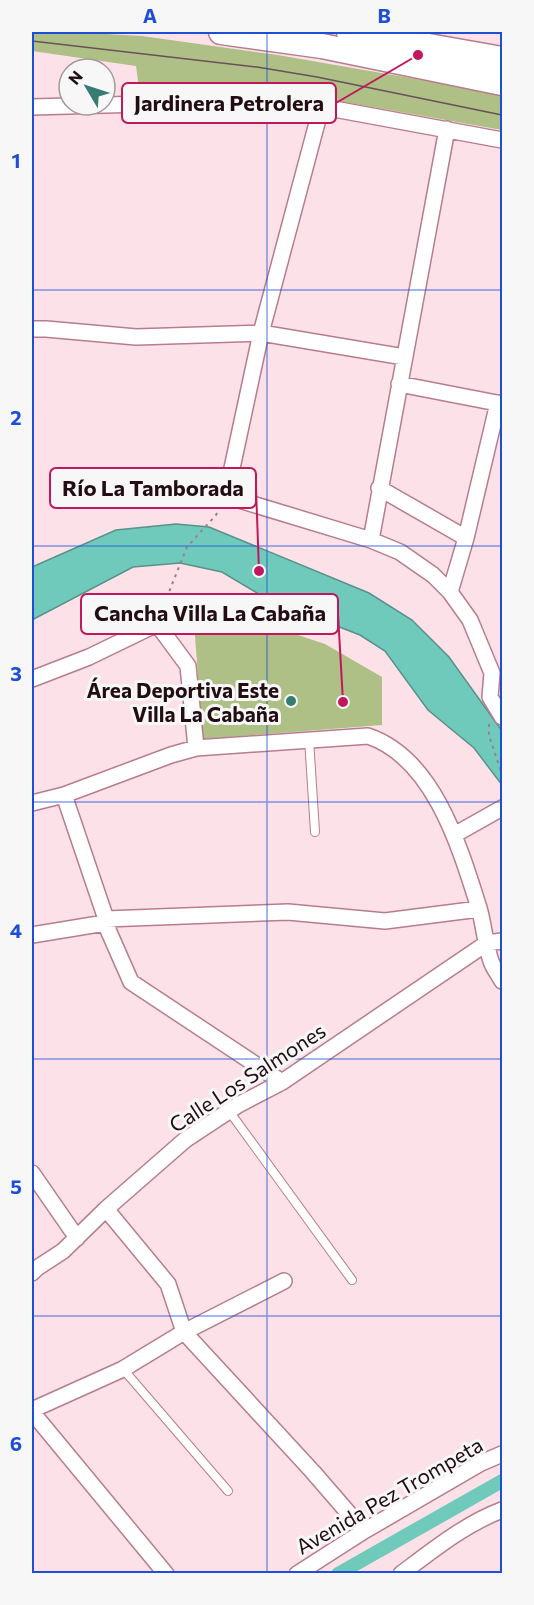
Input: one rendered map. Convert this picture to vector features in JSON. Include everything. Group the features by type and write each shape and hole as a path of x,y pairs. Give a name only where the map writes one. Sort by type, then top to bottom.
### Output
{"highway":[{"path":"221,32 322,46 502,83"},
{"path":"349,32 502,59"}],"street":[{"path":"117,105 307,104 502,140"},
{"path":"32,107 57,106"},
{"path":"321,108 261,333 226,496 371,540 400,552 433,575 450,591 470,621 492,673 490,697 502,717"},
{"path":"371,540 447,129"},
{"path":"32,329 136,337 261,333 404,357"},
{"path":"399,384 500,403 466,538 450,591"},
{"path":"380,488 466,538"},
{"path":"32,679 89,657 157,624 188,666 196,748"},
{"path":"32,803 64,795 196,748 368,736 383,741 402,754 432,790 454,835 479,909 495,942 491,963 502,981"},
{"path":"64,795 106,921 131,982 282,1082"},
{"path":"454,835 502,807"},
{"path":"32,935 106,921 288,912 385,921 479,909"},
{"name":"Calle Los Salmones","path":"32,1273 63,1251 106,1209 185,1140 229,1111 282,1082 495,942"},
{"path":"32,1173 77,1238"},
{"path":"106,1209 168,1284 184,1332 364,1531"},
{"path":"166,1574 32,1411 123,1369 184,1332 284,1281"},
{"name":"Avenida Pez Trompeta","path":"297,1574 364,1531 482,1463 502,1454"},
{"path":"401,1574 449,1538 502,1510"}],"lane":[{"path":"309,739 315,832"},
{"path":"229,1111 352,1280"},
{"path":"123,1369 228,1491"}],"path":[{"path":"157,624 187,547 216,515 226,496"},
{"path":"490,697 489,736 502,774"}],"shaded area":[{"path":"32,32 72,32 142,36 278,55 502,94 502,130 316,97 249,92 140,95 136,66 117,63 117,57 74,57 32,51"},
{"path":"176,524 209,527 369,593 412,620 449,657 502,731 502,785 474,748 428,710 385,651 360,635 267,599 222,572 180,563 133,567 32,620 32,567 116,530"},
{"name":"Área Deportiva Este Villa La Cabaña","path":"194,624 298,635 325,644 382,677 382,725 203,739"}],"waterway":[{"path":"338,1574 502,1481"}],"tram line":[{"path":"32,41 257,67 502,115"}],"place":[{"name":"Jardinera Petrolera","path":"418,55"},
{"name":"Río La Tamborada","path":"259,571"},
{"name":"Área Deportiva Este Villa La Cabaña","path":"291,701"},
{"name":"Cancha Villa La Cabaña","path":"343,702"}]}
